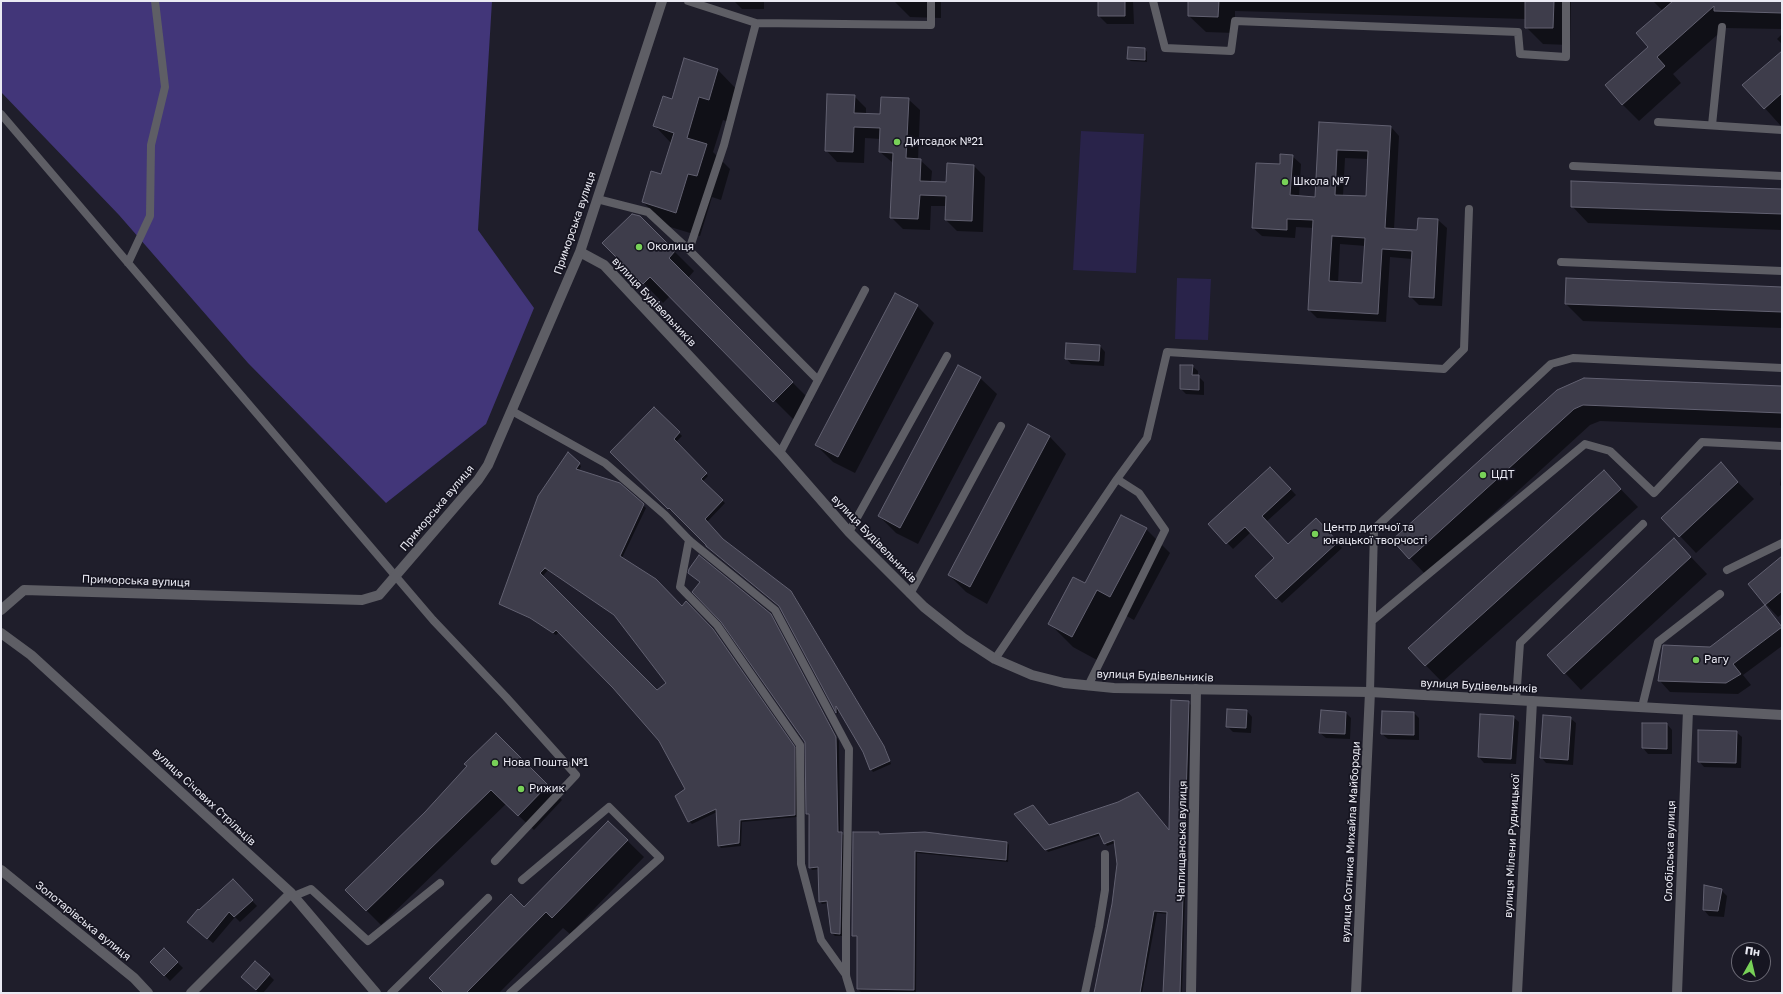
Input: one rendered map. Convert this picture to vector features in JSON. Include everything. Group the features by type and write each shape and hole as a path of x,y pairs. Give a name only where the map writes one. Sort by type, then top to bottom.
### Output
{"street":[{"name":"Приморська вулиця","path":"1,610 24,590 362,600 380,595 478,480 488,464 580,252 596,199 662,1"},
{"name":"вулиця Будівельників","path":"580,252 604,265 780,454 849,532 910,594 935,616 995,658 1032,675 1064,683 1114,688 1370,692 1782,715"},
{"name":"вулиця Січових Стрільців","path":"1,633 31,655 292,895 376,993"},
{"name":"Чаплищанська вулиця","path":"1191,993 1196,690"},
{"name":"вулиця Сотника Михайла Майбороди","path":"1356,993 1370,692"},
{"name":"вулиця Мілени Рудницької","path":"1517,993 1532,701"},
{"name":"Слобідська вулиця","path":"1676,993 1688,710"},
{"name":"Золотарівська вулиця","path":"1,870 134,978 148,993"},
{"path":"191,993 292,895"}],"lane":[{"path":"128,263 150,216 151,145 165,87 155,1"},
{"path":"688,1 756,23 931,25 931,1"},
{"path":"1153,1 1165,48 1231,51 1235,21 1518,32 1520,54 1566,57 1566,1"},
{"path":"689,250 724,145 756,23"},
{"path":"1712,125 1722,28"},
{"path":"1,114 433,620 506,697 576,775 495,861"},
{"path":"1658,122 1782,130"},
{"path":"1573,166 1782,176"},
{"path":"596,199 648,212 689,250 818,380"},
{"path":"995,658 1117,479 1147,438 1167,352 1444,369 1464,349 1469,209"},
{"path":"1561,262 1782,271"},
{"path":"780,454 865,290"},
{"path":"849,532 946,356"},
{"path":"1370,692 1374,528 1551,364 1573,358 1782,368"},
{"path":"512,411 605,463 665,515 689,540 775,610 849,749 846,976 851,993"},
{"path":"910,594 1001,426"},
{"path":"1372,621 1585,444 1610,451 1654,494 1702,442 1782,446"},
{"path":"1088,686 1165,530 1139,493 1117,479"},
{"path":"1516,700 1520,643 1643,524"},
{"path":"689,540 680,587 716,625 800,745 801,864 822,940 846,976"},
{"path":"1727,570 1782,543"},
{"path":"1642,707 1658,642 1720,594"},
{"path":"510,993 660,858 609,807 522,880"},
{"path":"1085,993 1105,890 1105,854"},
{"path":"292,895 311,889 368,941 440,883"},
{"path":"391,993 488,898"}],"shaded area":[{"path":"1,1 492,1 478,230 534,308 486,424 386,503 248,363 119,215 1,92"},
{"path":"1081,131 1144,134 1136,273 1073,270"},
{"path":"1177,278 1211,279 1208,340 1175,339"}],"building":[{"path":"1098,1 1125,1 1125,16 1098,16"},
{"path":"1188,1 1219,1 1218,17 1188,16"},
{"path":"1525,1 1554,1 1553,28 1525,28"},
{"path":"1673,1 1782,1 1782,13 1714,11 1714,6 1657,57 1665,66 1622,105 1605,85 1648,47 1636,33"},
{"path":"1128,47 1145,48 1145,60 1127,59"},
{"path":"1782,51 1782,93 1764,109 1742,85"},
{"path":"684,58 718,69 709,100 699,97 687,138 707,144 697,176 688,174 676,213 642,202 651,171 661,174 674,133 653,126 663,96 672,99"},
{"path":"827,94 855,95 854,113 880,114 881,97 909,98 906,158 921,159 920,181 946,182 947,163 974,165 972,221 945,220 946,196 920,195 918,219 890,218 893,153 879,152 880,128 854,127 853,152 825,151"},
{"path":"1319,122 1391,126 1385,228 1417,230 1418,218 1438,219 1434,298 1409,297 1412,251 1382,249 1378,314 1308,310 1313,220 1287,219 1287,230 1252,228 1256,163 1280,164 1280,154 1293,155 1290,195 1315,197","holes":["1337,150 1368,151 1366,196 1335,195","1332,236 1365,238 1362,283 1329,281"]},
{"path":"1571,181 1782,189 1782,214 1571,207"},
{"path":"632,214 640,216 675,251 669,258 793,382 773,402 650,277 643,284 602,243"},
{"path":"1566,278 1782,287 1782,312 1565,304"},
{"path":"895,293 918,305 838,457 815,445"},
{"path":"1066,343 1100,345 1099,361 1065,359"},
{"path":"958,365 981,377 900,528 878,516"},
{"path":"1180,365 1193,365 1192,375 1199,375 1199,390 1180,389"},
{"path":"1584,378 1782,386 1782,413 1583,405 1574,409 1409,559 1392,540 1557,390"},
{"path":"654,407 680,432 674,439 707,473 701,479 723,500 705,519 723,539 791,591 884,746 890,761 870,770 863,752 836,706 836,713 779,606 706,546 669,508 668,509 610,452"},
{"path":"1028,424 1050,436 970,587 948,575"},
{"path":"568,452 580,463 576,469 620,483 644,504 620,556 656,579 682,606 686,601 713,629 795,747 795,815 740,820 739,843 718,846 716,809 688,822 675,796 685,789 659,741 613,688 556,630 553,633 530,618 499,604 538,496","holes":["545,568 614,615 666,683 657,690 540,573"]},
{"path":"1721,462 1738,482 1679,537 1661,518"},
{"name":"Центр дитячої та юнацької творчості","path":"1270,467 1291,489 1262,516 1288,544 1316,518 1338,542 1276,599 1255,576 1274,558 1245,527 1226,544 1208,524"},
{"path":"1604,470 1621,489 1425,666 1408,648"},
{"path":"1121,515 1147,528 1110,597 1097,590 1072,637 1048,624 1073,577 1085,583"},
{"path":"1674,538 1691,557 1564,674 1547,655"},
{"path":"699,555 771,614 836,737 838,832 842,832 840,934 831,933 827,901 819,902 818,867 809,868 809,814 806,814 805,742 721,622 692,592 700,582 688,573 689,569"},
{"path":"1782,556 1782,591 1765,605 1748,584"},
{"path":"1765,605 1782,627 1733,664 1741,674 1726,683 1658,681 1663,645 1710,647"},
{"path":"1171,700 1189,701 1180,993 1163,993 1167,912 1154,911 1140,993 1094,993 1112,904 1117,864 1114,840 1104,844 1099,833 1045,850 1014,814 1033,805 1049,825 1118,802 1138,792 1169,830"},
{"path":"1227,709 1247,710 1246,728 1226,727"},
{"path":"1321,710 1346,712 1345,734 1319,733"},
{"path":"1382,711 1414,712 1414,735 1381,734"},
{"path":"1480,714 1514,716 1511,759 1478,757"},
{"path":"1543,715 1571,717 1568,760 1540,758"},
{"path":"1642,723 1667,723 1667,749 1642,748"},
{"path":"1698,730 1737,731 1736,763 1698,762"},
{"path":"496,733 548,785 518,816 491,790 366,911 345,890 425,812 467,766 464,764"},
{"path":"608,821 628,840 552,918 546,912 466,993 444,993 429,978 511,894 524,907"},
{"path":"853,832 879,832 879,834 925,832 1007,842 1006,860 915,851 914,990 857,989 857,936 852,936"},
{"path":"233,879 253,900 234,917 229,912 207,939 187,922 198,909 199,910"},
{"path":"1704,885 1722,889 1718,911 1703,910"},
{"path":"164,948 178,962 164,976 150,962"},
{"path":"255,961 270,974 256,990 241,977"}],"place":[{"name":"Дитсадок №21","path":"897,142"},
{"name":"Школа №7","path":"1285,182"},
{"name":"Околиця","path":"639,247"},
{"name":"ЦДТ","path":"1483,475"},
{"name":"Центр дитячої та юнацької творчості","path":"1315,534"},
{"name":"Рагу","path":"1696,660"},
{"name":"Нова Пошта №1","path":"495,763"},
{"name":"Рижик","path":"521,789"}]}
